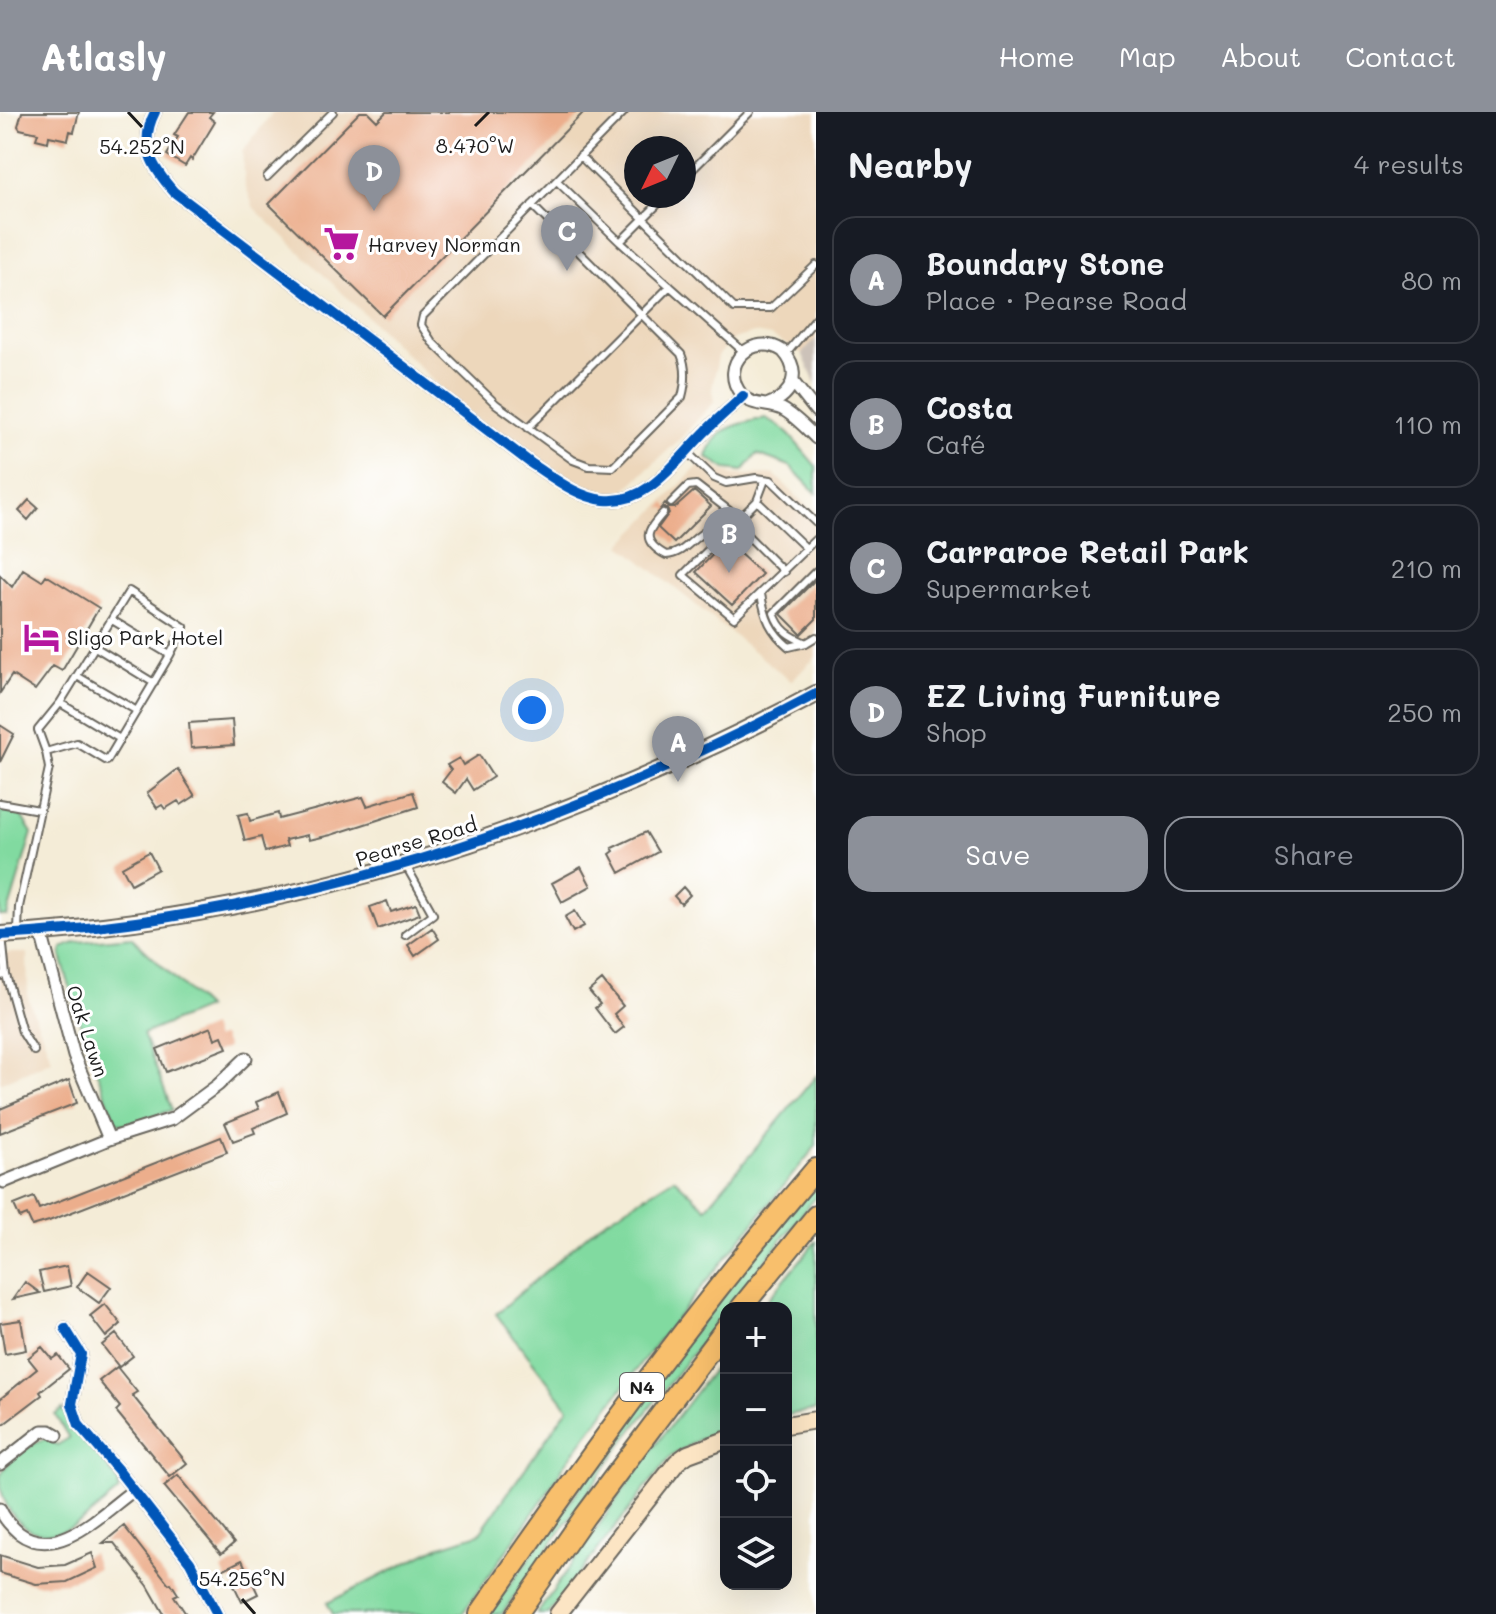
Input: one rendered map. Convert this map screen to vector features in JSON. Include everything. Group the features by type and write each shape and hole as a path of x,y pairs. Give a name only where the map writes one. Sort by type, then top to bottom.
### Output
{"highway":[{"name":"N4","path":"480,1614 565,1490 665,1356 758,1237 816,1169"},
{"path":"746,1302 816,1216"},
{"name":"N4","path":"517,1614 585,1516 720,1336"}],"main road":[{"name":"Pearse Road","path":"7,935 159,919 308,889 405,864 536,822 626,785 816,694"},
{"path":"792,1424 816,1420"},
{"path":"558,1614 677,1462 688,1454 720,1442"}],"street":[{"path":"155,112 147,137 147,152 154,169 174,192 532,464 571,489 601,500 620,501 637,495 654,484 743,396"},
{"path":"763,344 777,347 786,354 794,370 793,382 780,400 760,404 743,396 735,382 734,368 744,352 763,344"},
{"path":"793,382 816,411"},
{"path":"769,404 793,417 816,438"},
{"name":"Oak Lawn","path":"41,932 74,1056 109,1139"},
{"path":"4,1182 109,1139 172,1119 218,1085 246,1058"},
{"path":"65,1328 81,1354 72,1404 79,1425 190,1562 217,1614"},
{"path":"0,1464 42,1431 57,1435"},
{"path":"0,1509 11,1526 25,1537 39,1542 59,1541 73,1535 134,1490"}],"lane":[{"path":"267,177 333,112"},
{"path":"532,205 681,354 685,362 686,383 682,397 613,467 573,460 528,428 482,393 432,342 421,325 423,316 532,205 557,181 624,112"},
{"path":"696,166 750,112"},
{"path":"580,156 734,308 771,308 816,265"},
{"path":"557,181 620,242 744,352"},
{"path":"620,242 654,208"},
{"path":"528,428 670,286"},
{"path":"786,354 816,318"},
{"path":"687,452 714,478 726,483 771,480 816,523"},
{"path":"765,480 757,501 683,575 734,618 816,539"},
{"path":"671,503 688,486 696,485 784,572"},
{"path":"757,501 806,548"},
{"path":"663,513 648,529 648,534 651,543 666,555 685,549 709,529 735,524"},
{"path":"806,643 788,635 778,625 774,613 816,571"},
{"path":"34,1051 22,1032 3,976 7,935 19,907 49,768 38,730 60,703 129,591 184,627 107,761 77,743 46,752"},
{"path":"761,594 764,619 774,635 789,647 816,637"},
{"path":"112,620 170,655"},
{"path":"95,647 154,683"},
{"path":"77,676 137,711"},
{"path":"60,703 120,739"},
{"path":"0,803 39,810"},
{"path":"405,864 433,914 405,935"}],"shaded area":[{"path":"273,112 816,112 816,339 802,353 771,336 754,333 733,339 718,356 712,389 714,402 679,440 625,490 604,494 570,488 462,408 254,208 245,185 242,152"},
{"path":"816,339 816,385 802,353"},
{"path":"707,457 719,469 734,475 774,474 816,515 816,657 791,681 621,545"},
{"path":"0,953 27,953 28,998 52,1060 0,1083"}],"green space":[{"path":"766,418 786,431 816,466 816,493 790,466 757,454 743,471 726,469 707,457 716,439 729,428"},
{"path":"0,811 20,814 32,833 7,916 0,916"},
{"path":"131,937 206,1008 143,1034 172,1110 126,1126 116,1122 86,1044 61,956 62,948 77,942"},
{"path":"816,1076 816,1146 655,1345 565,1464 462,1614 333,1614 327,1603 438,1547 479,1534 568,1408 496,1314 599,1225 674,1178 706,1208"},
{"path":"816,1181 816,1196 733,1302 720,1302 720,1318 627,1437 502,1614 489,1614 686,1341"},
{"path":"816,1241 816,1410 792,1414 792,1302 766,1302"},
{"path":"720,1361 720,1433 700,1439 670,1457 548,1614 537,1614 647,1456"},
{"path":"62,1409 115,1477 119,1483 118,1492 72,1527 45,1534 25,1527 17,1520 5,1500 0,1477 13,1459 34,1444 47,1438 57,1445 69,1438 55,1415"}],"building":[{"path":"22,112 79,112 74,132 70,131 68,140 49,136 48,142 36,139 38,133 20,129"},
{"path":"189,112 213,112 209,117 215,122 192,160 190,158 185,166 167,155 178,137 174,135"},
{"path":"360,112 368,112 377,121 386,112 584,112 383,316 269,204"},
{"path":"694,491 711,506 674,543 658,528 669,513 666,508 661,508 665,503 669,508 675,508"},
{"path":"29,500 38,508 28,520 19,511"},
{"path":"726,541 762,574 732,605 696,572"},
{"name":"Sligo Park Hotel","path":"23,569 42,581 46,575 99,608 62,671 53,666 35,690 12,675 0,693 0,575 12,587"},
{"path":"816,579 816,619 801,634 781,614"},
{"path":"232,720 234,745 191,748 189,723"},
{"path":"0,725 14,734 0,762"},
{"path":"479,755 493,777 473,790 466,779 456,793 442,782 451,770 447,765 459,758 463,765"},
{"path":"178,769 195,796 181,805 178,801 165,809 162,805 157,808 147,793"},
{"path":"413,792 418,807 331,835 309,840 308,835 285,840 287,846 265,852 261,837 245,841 238,815 248,813 250,821 278,813 279,819 363,797 367,806"},
{"path":"646,832 658,852 620,873 610,854 614,851 612,848"},
{"path":"149,852 158,869 131,884 122,867"},
{"path":"581,867 591,886 562,902 552,883"},
{"path":"683,887 690,895 681,904 674,896"},
{"path":"387,901 391,912 416,904 420,914 378,929 370,907"},
{"path":"575,911 584,926 573,932 565,917"},
{"path":"432,928 439,939 415,956 408,945"},
{"path":"602,980 623,1006 614,1014 624,1027 615,1034 595,1008 600,1004 589,991"},
{"path":"211,1027 215,1039 222,1036 227,1048 166,1072 157,1049"},
{"path":"69,1080 77,1103 0,1133 0,1109"},
{"path":"279,1092 287,1113 253,1128 255,1133 233,1141 225,1123 259,1109 256,1102"},
{"path":"221,1137 227,1152 49,1221 32,1226 27,1215 20,1218 14,1205 34,1197 39,1209"},
{"path":"67,1266 71,1286 44,1292 39,1272"},
{"path":"88,1271 111,1287 99,1303 77,1287"},
{"path":"25,1282 40,1293 13,1299"},
{"path":"105,1304 121,1324 106,1337 90,1316"},
{"path":"21,1320 26,1350 5,1354 0,1323"},
{"path":"116,1334 133,1356 119,1367 102,1345"},
{"path":"42,1347 52,1359 58,1355 69,1369 40,1392 42,1395 0,1427 0,1399 37,1369 28,1358"},
{"path":"117,1367 137,1392 132,1395 187,1463 170,1477 116,1411 120,1407 99,1381"},
{"path":"178,1475 234,1543 221,1554 164,1486"},
{"path":"124,1526 171,1583 178,1594 174,1596 186,1614 164,1614 148,1586 114,1543 103,1543"},
{"path":"92,1553 97,1568 67,1582 36,1584 0,1573 0,1555 38,1567 65,1565"},
{"path":"242,1560 258,1594 242,1602 231,1579 227,1581 222,1570"}],"cycle path":[{"path":"155,112 148,135 150,155 159,174 174,192 532,464 575,491 604,500 620,500 635,495 662,477 743,396"},
{"path":"0,935 107,926 213,909 318,887 421,859 522,825 622,786 816,694"},
{"path":"65,1328 81,1354 72,1404 79,1425 190,1562 217,1614"}],"place":[{"name":"EZ Living Furniture","path":"374,211"},
{"name":"Harvey Norman","path":"342,244"},
{"name":"Carraroe Retail Park","path":"567,271"},
{"name":"Costa","path":"729,573"},
{"name":"Sligo Park Hotel","path":"41,637"},
{"name":"Boundary Stone","path":"678,782"}]}
